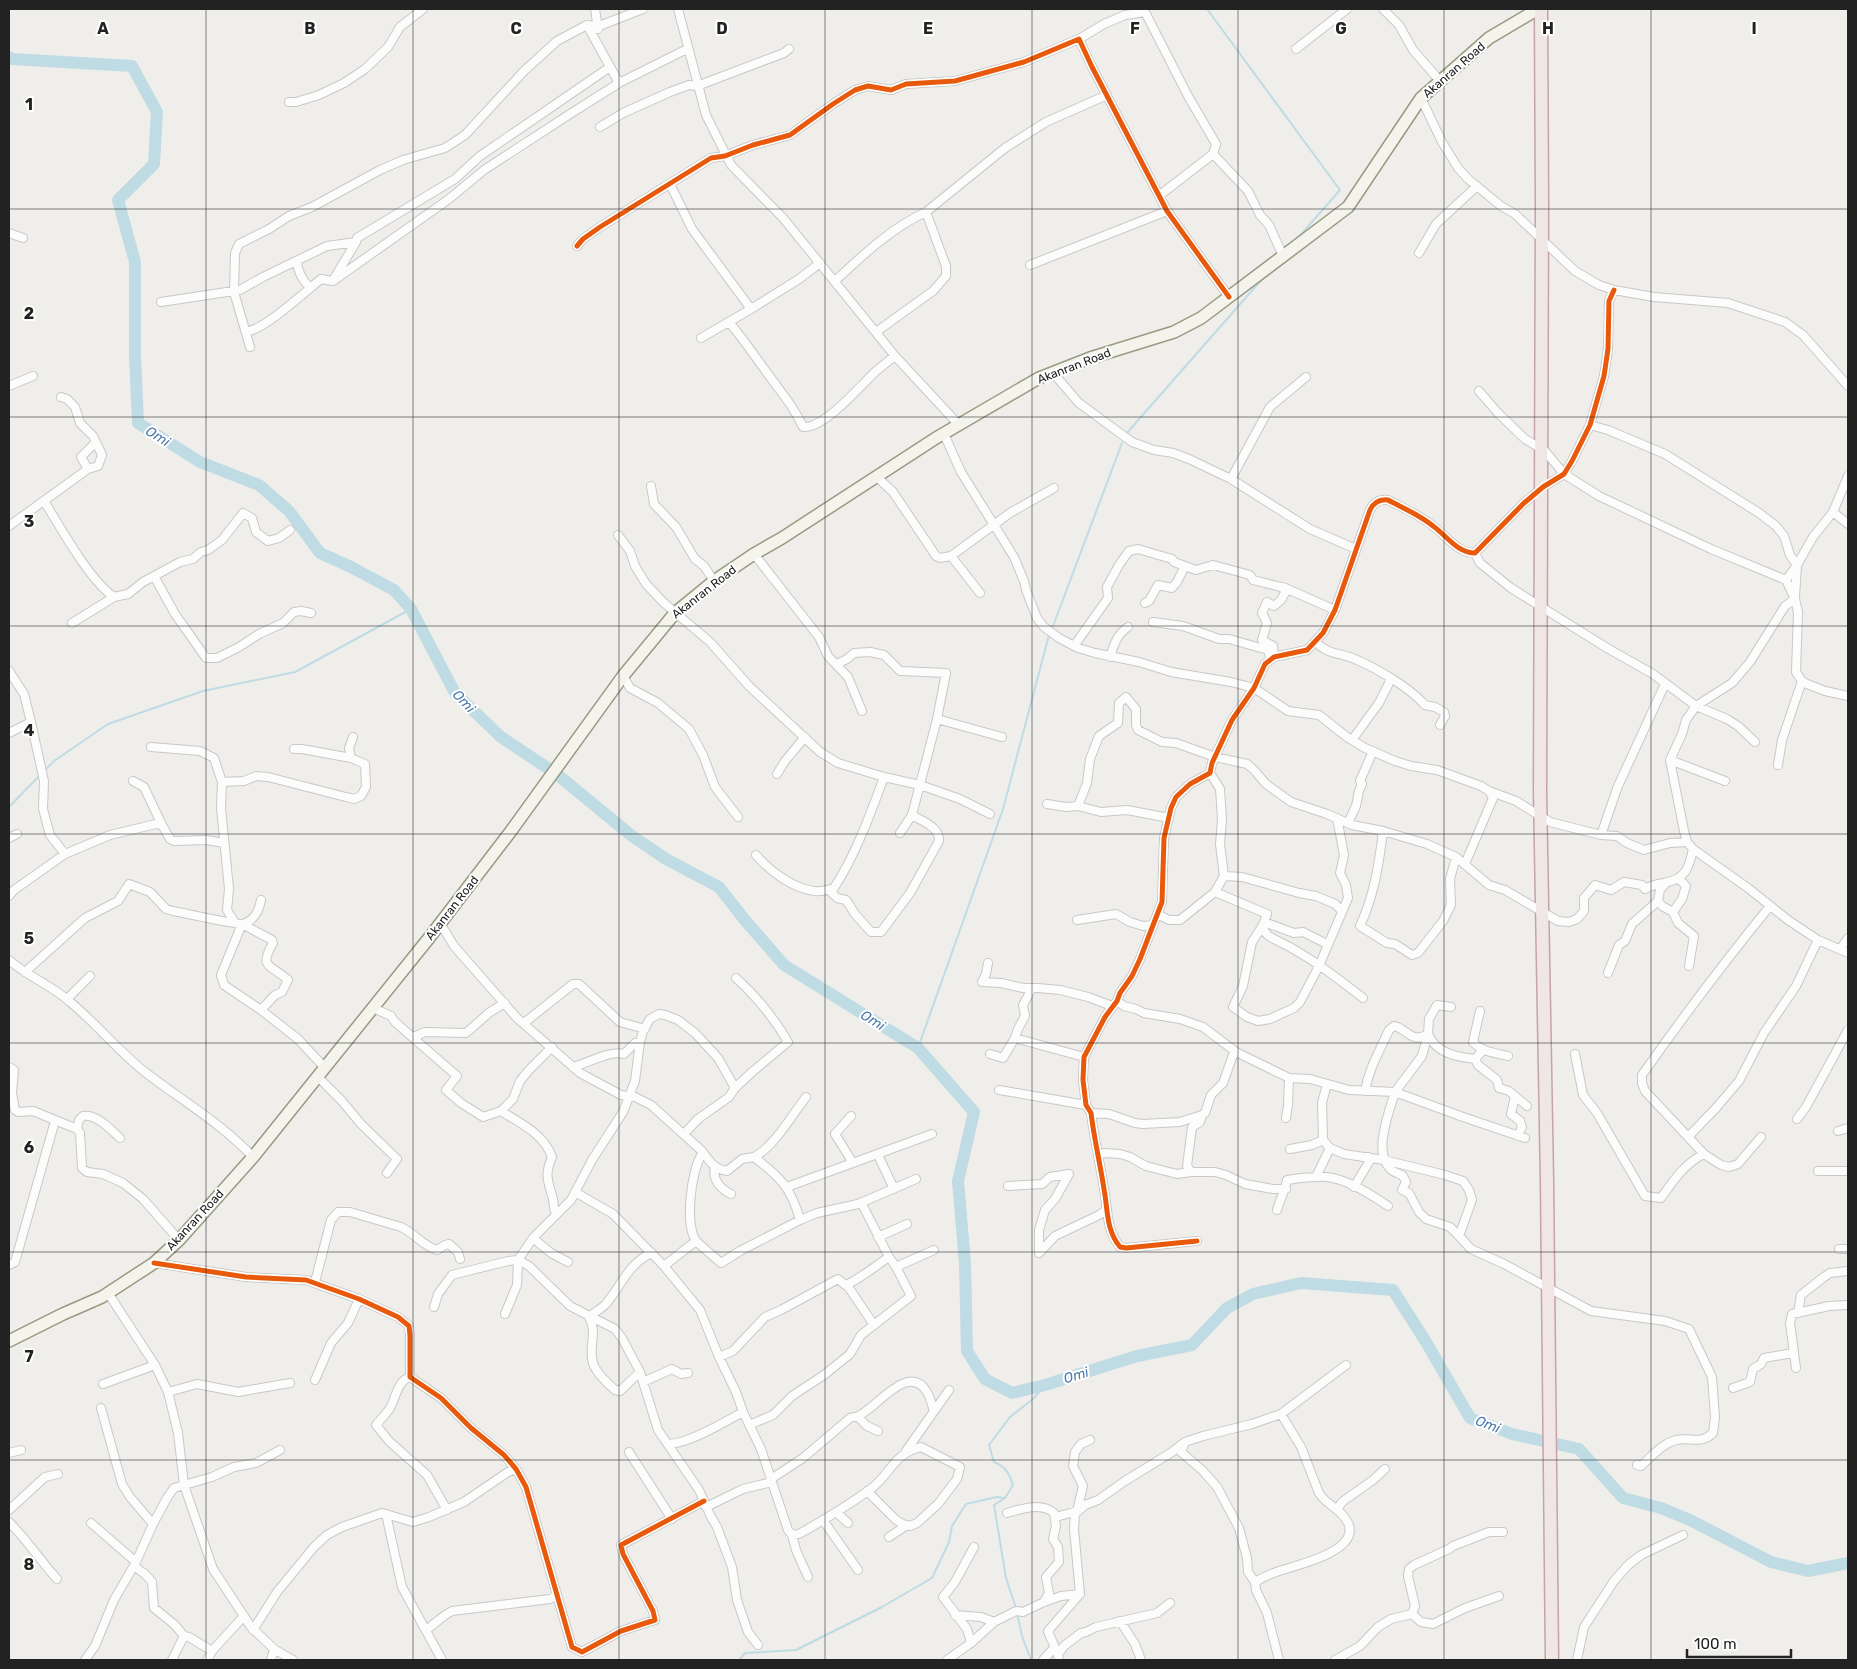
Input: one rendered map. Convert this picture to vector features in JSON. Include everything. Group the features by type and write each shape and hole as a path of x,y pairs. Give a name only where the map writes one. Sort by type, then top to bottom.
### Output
{"highway":[{"path":"1539,9 1542,226 1540,792 1552,1660"}],"main road":[{"name":"Akanran Road","path":"9,1341 102,1297 154,1263 179,1240 253,1157 373,1008 511,831 623,676 675,612 714,581 754,554 944,434 1039,378 1090,358 1174,332 1201,318 1348,207 1421,98 1489,38 1539,9"}],"street":[{"path":"289,102 296,102 320,95 344,83 388,46 400,27 423,9"},
{"path":"595,9 599,26 595,39"},
{"path":"250,347 234,292 235,253 239,244 289,216 312,208 380,170 403,160 445,148 465,134 524,71 557,41 587,25 599,26 643,9"},
{"path":"678,9 687,49 706,115 731,165 783,218 895,356 959,425"},
{"path":"1296,49 1347,9"},
{"path":"1383,9 1399,26 1413,50 1440,81"},
{"path":"577,246 583,238 711,158 725,156 754,145 790,135 855,90 868,86 891,90 906,84 955,81 1024,62 1079,39 1104,24 1125,15 1145,12 1188,96 1216,144 1213,154 1160,196"},
{"path":"587,25 619,82"},
{"path":"1079,39 1168,210 1229,297"},
{"path":"246,332 253,331 321,279 333,281 449,199 484,170 619,82 687,49"},
{"path":"600,127 623,113 670,92 689,85 697,86 784,53 789,49"},
{"path":"333,281 357,238 455,180 480,156 610,67"},
{"path":"835,281 871,248 926,212 1005,148 1046,122 1107,95"},
{"path":"1421,98 1449,155 1458,168 1501,206 1515,214 1575,271 1599,285 1614,290 1654,297 1728,303 1785,322 1803,336 1848,386"},
{"path":"1213,154 1248,191 1260,215 1269,225 1283,256"},
{"path":"670,184 692,229 751,309"},
{"path":"1418,253 1436,224 1477,186"},
{"path":"1030,265 1168,210"},
{"path":"876,332 934,291 946,276 946,266 926,212"},
{"path":"9,233 23,238"},
{"path":"160,302 234,292 327,246 356,242"},
{"path":"297,262 302,279 310,288"},
{"path":"701,338 799,279 820,262"},
{"path":"1475,553 1524,503 1543,487 1564,474 1590,425 1604,376 1608,348 1609,301 1614,290"},
{"path":"729,322 748,344 795,409 803,427 814,425 843,404 867,379 895,356"},
{"path":"1053,373 1079,403 1132,442 1154,450 1173,453 1230,479 1310,529 1356,549"},
{"path":"9,386 33,376"},
{"path":"1230,479 1270,407 1306,377"},
{"path":"1479,391 1498,413 1525,439 1545,451 1564,474 1599,496 1711,549 1786,580 1795,599 1798,612 1796,672 1802,681 1825,691 1848,696"},
{"path":"9,526 88,468 98,466 102,455 93,436 80,424 74,407 67,399 61,397"},
{"path":"1590,425 1608,430 1665,454 1760,513 1776,526 1784,536 1790,555 1797,565 1795,599 1786,606 1750,662 1732,683 1696,706 1686,720 1670,760 1687,842 1692,849 1818,940 1848,953"},
{"path":"944,434 961,472 1020,569 1037,618 1044,627 1074,646 1171,672 1231,682 1254,688 1288,711 1319,715 1352,740 1374,751 1411,766 1437,770 1481,786 1516,801 1550,822 1617,836 1627,843 1644,850 1670,843 1687,842"},
{"path":"88,468 81,457 95,443"},
{"path":"1786,580 1813,537 1833,512 1848,476"},
{"path":"877,477 893,492 936,556 940,558 951,556 993,524 1054,488"},
{"path":"651,486 654,504 676,527 695,559 704,566 714,581"},
{"path":"1197,1241 1120,1247 1110,1231 1092,1112 1086,1105 1082,1080 1084,1057 1120,993 1132,976 1162,902 1164,838 1171,808 1176,797 1190,784 1210,773 1215,757 1232,720 1254,688 1265,664 1274,658 1307,650 1323,633 1335,610 1372,507 1383,499 1388,500 1433,525 1449,542 1471,553 1475,553"},
{"path":"44,501 84,563 104,590 114,597"},
{"path":"1833,512 1848,524"},
{"path":"72,623 114,597 128,594 143,582 180,562 193,559 201,552 217,545 244,513 252,518 256,532 268,541 279,538 290,530"},
{"path":"618,535 630,551 635,566 646,584 710,642 749,686 827,757 884,777 920,785 960,799 990,814"},
{"path":"1074,646 1108,598 1107,588 1118,565 1129,550 1138,549 1172,559 1174,562 1196,570 1213,565 1250,575 1253,580 1281,587 1335,610"},
{"path":"1475,553 1480,563 1511,588 1607,648 1653,674 1696,706 1727,719 1738,726 1755,742"},
{"path":"754,554 819,637 828,656 848,677 862,711"},
{"path":"951,556 980,594"},
{"path":"1144,603 1149,601 1158,585 1172,588 1185,566"},
{"path":"154,576 175,614 206,658 217,658 240,647 259,634 283,623 294,612 311,613"},
{"path":"1274,658 1273,646 1262,640 1267,623 1262,613 1267,602 1274,606 1281,600 1286,591 1281,587"},
{"path":"1154,622 1184,626 1220,639 1229,639 1268,650 1270,656 1274,658"},
{"path":"1110,657 1118,636 1122,630 1128,627"},
{"path":"1316,642 1323,650 1356,659 1416,695 1425,705 1444,712 1445,716 1440,726"},
{"path":"837,664 854,653 870,652 884,655 900,671 946,673 937,719 912,815 900,833"},
{"path":"9,671 24,694 44,781 43,809 50,835 65,854"},
{"path":"623,676 630,688 658,703 688,729 702,755 715,787 738,817"},
{"path":"1352,740 1379,703 1392,680"},
{"path":"1778,765 1782,740 1802,681"},
{"path":"1601,834 1618,786 1665,684"},
{"path":"1078,806 1087,783 1090,759 1099,736 1118,723 1119,703 1126,697 1136,709 1138,730 1162,742 1176,743 1215,757 1247,764 1266,784 1290,802 1348,823 1427,844 1456,857 1489,885 1505,890 1558,921 1564,922 1577,919 1584,911 1584,898 1594,885 1611,890 1626,882 1642,885 1645,889 1651,885 1666,883 1679,878 1689,867 1692,849"},
{"path":"937,719 1002,737"},
{"path":"9,733 31,722"},
{"path":"351,758 349,748 353,737"},
{"path":"777,774 805,737"},
{"path":"150,747 200,751 214,758 222,782 221,808 229,889 227,910 238,924"},
{"path":"222,782 244,781 256,776 268,777 354,799 361,796 366,787 365,764 351,758 294,749"},
{"path":"1348,823 1356,806 1362,784 1360,781 1374,751"},
{"path":"1670,760 1725,781"},
{"path":"1157,914 1169,920 1180,920 1215,892 1224,876 1220,844 1222,819 1220,789 1210,773"},
{"path":"756,855 767,867 796,885 814,891 834,888 849,863 884,777"},
{"path":"132,781 144,787 170,839 174,841 207,840 224,843"},
{"path":"1465,864 1493,798 1489,791"},
{"path":"1047,804 1066,807 1078,806 1101,812 1127,810 1169,818"},
{"path":"829,890 836,898 846,900 855,914 871,932 881,932 910,893 939,841 937,830 912,815"},
{"path":"1264,923 1252,942 1242,986 1233,1008 1258,1022 1270,1019 1294,1008 1300,1002 1340,920 1348,898 1346,885 1340,873 1344,855 1337,818"},
{"path":"9,896 14,890 65,854 110,834 162,824"},
{"path":"1383,831 1380,858 1370,903 1360,926 1412,955 1418,953 1443,920 1451,905 1450,879 1456,857"},
{"path":"9,838 17,834"},
{"path":"1224,876 1242,877 1316,896 1335,904 1342,911"},
{"path":"1673,912 1682,898 1686,886 1679,878"},
{"path":"1608,973 1619,945 1626,941 1632,924 1658,901 1660,890 1666,883"},
{"path":"25,972 85,918 118,901 129,884 150,892 166,908 173,911 238,924 272,940 273,943 266,956 266,963 288,980 282,992 275,995 261,1010"},
{"path":"1215,892 1266,914 1264,931 1269,936 1295,949 1363,998"},
{"path":"238,924 254,918 259,910 261,900"},
{"path":"1658,901 1662,906 1673,912 1678,923 1694,936 1689,966"},
{"path":"1760,1137 1745,1158 1738,1164 1730,1167 1722,1165 1704,1154 1645,1091 1642,1075 1724,962 1770,906"},
{"path":"1077,920 1116,914 1130,922 1144,926 1153,925"},
{"path":"440,923 454,946 505,1004 580,1073 613,1091 651,1105 702,1151 719,1170 727,1172 742,1159 759,1154 775,1138 806,1097"},
{"path":"1264,923 1294,933 1303,932 1327,944"},
{"path":"238,924 221,975 224,986 261,1010 298,1039 341,1100 361,1124 397,1159 387,1173"},
{"path":"1840,949 1848,938"},
{"path":"1688,1137 1716,1108 1738,1080 1764,1034 1796,986 1818,940"},
{"path":"9,960 67,999 144,1071 224,1129 253,1157"},
{"path":"988,964 982,982 1001,983 1023,988 1060,990 1136,1009 1144,1013 1180,1019 1203,1027 1236,1052 1289,1078 1310,1079 1348,1090 1395,1092 1522,1137 1520,1121 1510,1114 1515,1096"},
{"path":"67,999 90,976"},
{"path":"684,1134 698,1119 728,1097 788,1042 768,1012 736,978"},
{"path":"524,1023 573,984 579,984 620,1022 645,1028"},
{"path":"990,1054 1003,1058 1025,1016 1024,1005 1032,988"},
{"path":"413,1037 425,1032 466,1034 490,1012 505,1004"},
{"path":"1451,1007 1438,1006 1429,1020 1428,1034 1422,1056 1395,1092 1383,1133 1384,1160 1392,1170 1403,1176 1406,1182 1402,1190 1409,1193 1419,1212 1426,1219 1450,1227 1471,1249 1504,1264 1591,1311 1665,1322 1689,1329 1712,1377 1715,1417 1713,1433 1707,1438 1700,1440 1676,1440 1665,1445 1641,1466 1637,1465"},
{"path":"373,1008 391,1016 395,1022 457,1076 446,1090 461,1103 483,1117 500,1111 513,1099 520,1081 552,1048"},
{"path":"1480,1012 1473,1042 1483,1050 1508,1056"},
{"path":"504,1314 517,1285 518,1260 533,1238 571,1200 592,1160 616,1124 635,1081 640,1043 650,1019 658,1014 678,1020 695,1033 718,1058 736,1088"},
{"path":"1365,1090 1370,1071 1389,1030 1394,1026 1398,1027 1405,1033 1419,1038 1428,1034"},
{"path":"1797,1119 1806,1107 1848,1030"},
{"path":"1428,1034 1437,1048 1462,1058 1475,1059"},
{"path":"1014,1038 1084,1057"},
{"path":"574,1067 618,1052 624,1054 634,1043 640,1043"},
{"path":"1475,1059 1483,1050"},
{"path":"1191,1172 1188,1166 1192,1127 1200,1122 1211,1095 1223,1082 1233,1055 1236,1052"},
{"path":"1575,1054 1583,1095 1597,1112 1645,1196 1661,1198 1690,1161 1704,1154"},
{"path":"1475,1059 1478,1065 1497,1080 1499,1088 1509,1091 1527,1106"},
{"path":"9,1067 14,1070 12,1094 15,1110 18,1112 33,1112 77,1129 80,1133 82,1168 87,1172 103,1174 123,1183 142,1199 179,1240"},
{"path":"1286,1118 1289,1078"},
{"path":"1327,1084 1322,1103 1323,1140 1330,1148 1344,1154 1384,1160 1463,1181 1469,1190 1472,1200 1459,1236"},
{"path":"999,1090 1086,1105"},
{"path":"500,1111 530,1130 549,1150 552,1157 546,1170 546,1179 556,1214"},
{"path":"1092,1112 1109,1114 1134,1123 1143,1124 1180,1122 1202,1115"},
{"path":"77,1129 79,1120 87,1115 102,1122 120,1138"},
{"path":"851,1116 835,1134 853,1163"},
{"path":"9,1265 15,1262 55,1121"},
{"path":"1838,1131 1848,1128"},
{"path":"786,1187 932,1134"},
{"path":"1290,1149 1312,1146 1323,1140"},
{"path":"1316,1177 1330,1148"},
{"path":"702,1151 697,1162 692,1184 690,1223 697,1242 721,1264 740,1251 800,1220 861,1202 916,1179"},
{"path":"1098,1155 1104,1153 1120,1154 1146,1166 1177,1174 1216,1172 1226,1174 1245,1184 1273,1189 1286,1189"},
{"path":"878,1155 894,1189"},
{"path":"754,1157 768,1167 786,1187 794,1199 800,1220"},
{"path":"1354,1186 1369,1162 1368,1157"},
{"path":"715,1167 714,1177 716,1181 725,1191 731,1194"},
{"path":"1818,1171 1848,1171"},
{"path":"1008,1186 1042,1184 1050,1177 1069,1174 1055,1199 1045,1210 1039,1230 1039,1253 1055,1236 1098,1216 1106,1210"},
{"path":"1277,1210 1286,1189 1287,1180 1316,1177 1328,1177 1354,1186 1388,1206"},
{"path":"575,1192 614,1214 664,1266 700,1310 719,1358 761,1449 788,1530 792,1535 796,1550 808,1577"},
{"path":"749,1425 773,1415 792,1396 824,1375 850,1354 858,1337 911,1296 861,1202"},
{"path":"315,1282 331,1220 338,1212 350,1212 401,1227 430,1248 436,1250 449,1244 458,1252 460,1259"},
{"path":"878,1236 907,1224"},
{"path":"533,1238 551,1253 568,1262"},
{"path":"664,1266 697,1242"},
{"path":"1839,1248 1848,1249"},
{"path":"896,1267 934,1250"},
{"path":"589,1317 604,1305 637,1262 643,1256 652,1253"},
{"path":"847,1285 889,1257"},
{"path":"434,1306 438,1294 452,1275 508,1260 518,1260 529,1266 570,1306 615,1329 622,1338 640,1372 655,1423 699,1490 717,1527 732,1567 738,1600 748,1632 758,1645"},
{"path":"154,1263 229,1275 306,1280 359,1299 398,1317 409,1326 410,1377"},
{"path":"1798,1313 1802,1296 1824,1277 1830,1273 1848,1271"},
{"path":"719,1358 733,1351 765,1317 838,1279 847,1285 874,1325"},
{"path":"108,1292 155,1365 168,1392 178,1433 184,1484 213,1568 253,1630 274,1649 293,1660"},
{"path":"315,1380 331,1343 348,1323 359,1299"},
{"path":"1796,1368 1790,1323 1792,1314 1829,1306 1848,1305"},
{"path":"589,1317 594,1326 593,1364 608,1384 615,1390 620,1391 640,1372"},
{"path":"1733,1388 1750,1382 1753,1369 1761,1364 1764,1358 1793,1352"},
{"path":"103,1384 155,1365"},
{"path":"1056,1517 1076,1513 1085,1505 1098,1500 1185,1442 1281,1414 1346,1365"},
{"path":"643,1382 672,1369 681,1374 688,1373"},
{"path":"410,1377 441,1398 471,1428 504,1455 516,1469 528,1494 572,1647 582,1652 621,1631 655,1620 653,1611 623,1554 621,1545 705,1504 742,1489 772,1480 792,1467 850,1418 858,1417 886,1394 907,1382 918,1383 927,1392 934,1411"},
{"path":"410,1377 405,1378 401,1383 390,1408 376,1424 390,1442 427,1475 447,1510"},
{"path":"168,1392 197,1384 238,1392 290,1383"},
{"path":"792,1535 799,1534 823,1520 874,1486 892,1464 905,1452 949,1390"},
{"path":"100,1408 122,1484 130,1497 153,1524"},
{"path":"667,1443 672,1445 698,1436 743,1412"},
{"path":"1255,1582 1271,1574 1315,1560 1335,1550 1346,1542 1350,1534 1349,1525 1338,1508 1323,1500 1301,1448 1281,1414"},
{"path":"858,1417 867,1426 878,1431"},
{"path":"1057,1654 1048,1631 1080,1594 1074,1529 1083,1486 1073,1466 1075,1452 1081,1444 1090,1440"},
{"path":"1185,1442 1181,1452 1203,1471 1217,1487 1239,1528 1247,1558 1248,1572 1255,1582 1256,1590 1267,1613 1279,1660"},
{"path":"889,1538 907,1525 917,1523 938,1504 957,1479 960,1467 921,1447 905,1452"},
{"path":"9,1453 21,1450"},
{"path":"85,1660 95,1646 114,1600 135,1564 153,1524 174,1488 212,1477 234,1467 256,1463 280,1450"},
{"path":"629,1452 672,1519"},
{"path":"253,1630 277,1592 314,1546 327,1535 357,1521 382,1514 413,1522 447,1510 480,1492 508,1472 516,1469"},
{"path":"1338,1508 1342,1502 1368,1484 1385,1469"},
{"path":"9,1510 45,1477 58,1474"},
{"path":"867,1491 896,1520 907,1525"},
{"path":"1007,1513 1033,1507 1052,1511 1056,1517 1053,1538 1058,1547 1058,1562 1046,1577 1049,1593 1044,1602"},
{"path":"836,1512 848,1523"},
{"path":"386,1514 402,1587 442,1660"},
{"path":"823,1520 858,1570"},
{"path":"9,1522 58,1579"},
{"path":"91,1523 146,1574 152,1582 154,1608 175,1625 184,1636 212,1651"},
{"path":"1412,1614 1415,1606 1408,1576 1409,1569 1453,1546 1488,1532 1503,1532"},
{"path":"1577,1660 1584,1627 1614,1581 1628,1565 1641,1555 1683,1535"},
{"path":"971,1643 966,1628 943,1597 955,1582 974,1547"},
{"path":"947,1660 971,1643 994,1622 1016,1611 1023,1612 1061,1596 1080,1594"},
{"path":"426,1630 452,1611 550,1599 557,1596"},
{"path":"1412,1614 1420,1622 1433,1624 1465,1608 1499,1596"},
{"path":"1043,1660 1057,1654 1081,1633 1096,1626 1129,1618 1146,1617 1157,1613 1170,1603"},
{"path":"1335,1660 1360,1646 1378,1627 1391,1619 1412,1614"},
{"path":"955,1615 981,1617 994,1622"},
{"path":"207,1660 212,1651 244,1616"},
{"path":"1120,1621 1135,1644 1141,1660"},
{"path":"172,1660 184,1636"},
{"path":"271,1660 274,1649"}],"waterway":[{"path":"1207,9 1340,190 1297,239"},
{"name":"Omi","path":"9,57 12,59 132,66 157,112 154,164 118,200 135,262 135,355 138,423 200,462 259,485 289,511 320,553 394,590 411,609 455,693 501,737 549,769"},
{"path":"1126,434 1263,278"},
{"path":"1053,626 1122,443"},
{"path":"45,770 54,761 108,724 203,691 295,672 411,609"},
{"path":"918,1048 1003,809 1049,635"},
{"path":"9,807 40,775"},
{"name":"Omi","path":"559,776 632,836 666,859 719,887 784,965 918,1048 974,1112 958,1181 965,1264 967,1351 985,1379 1012,1393 1045,1385 1137,1356 1192,1345 1227,1308 1253,1294 1301,1283 1393,1290 1470,1418 1512,1434 1579,1449 1623,1498 1661,1508 1690,1520 1771,1562 1808,1571 1848,1563"},
{"path":"1016,1608 1006,1578 994,1505 1005,1498 1013,1485 1006,1471 994,1462 989,1445 1010,1417 1033,1399 1045,1385"},
{"path":"739,1660 745,1653 796,1650 882,1607 932,1578 949,1542 952,1526 966,1504 997,1497 1005,1498"},
{"path":"1017,1613 1022,1636 1031,1660"}],"cycle path":[{"path":"577,246 583,239 600,227 711,158 725,156 753,145 790,135 855,90 868,86 891,90 906,84 955,81 1024,62 1079,39 1167,211 1229,297"},
{"path":"1197,1241 1126,1248 1120,1247 1115,1240 1108,1220 1091,1113 1086,1105 1083,1080 1084,1057 1105,1017 1132,976 1162,902 1164,838 1171,808 1176,797 1190,784 1210,773 1212,763 1232,720 1254,688 1265,664 1274,657 1307,650 1323,633 1335,610 1370,510 1375,503 1388,500 1423,518 1457,547 1475,553 1524,503 1543,487 1564,474 1590,425 1604,376 1608,349 1609,301 1614,290"},
{"path":"154,1263 246,1277 306,1280 359,1299 398,1317 409,1326 410,1377 441,1398 471,1428 504,1455 516,1469 526,1487 572,1647 582,1652 621,1631 655,1620 653,1611 623,1554 621,1545 704,1501"}]}
